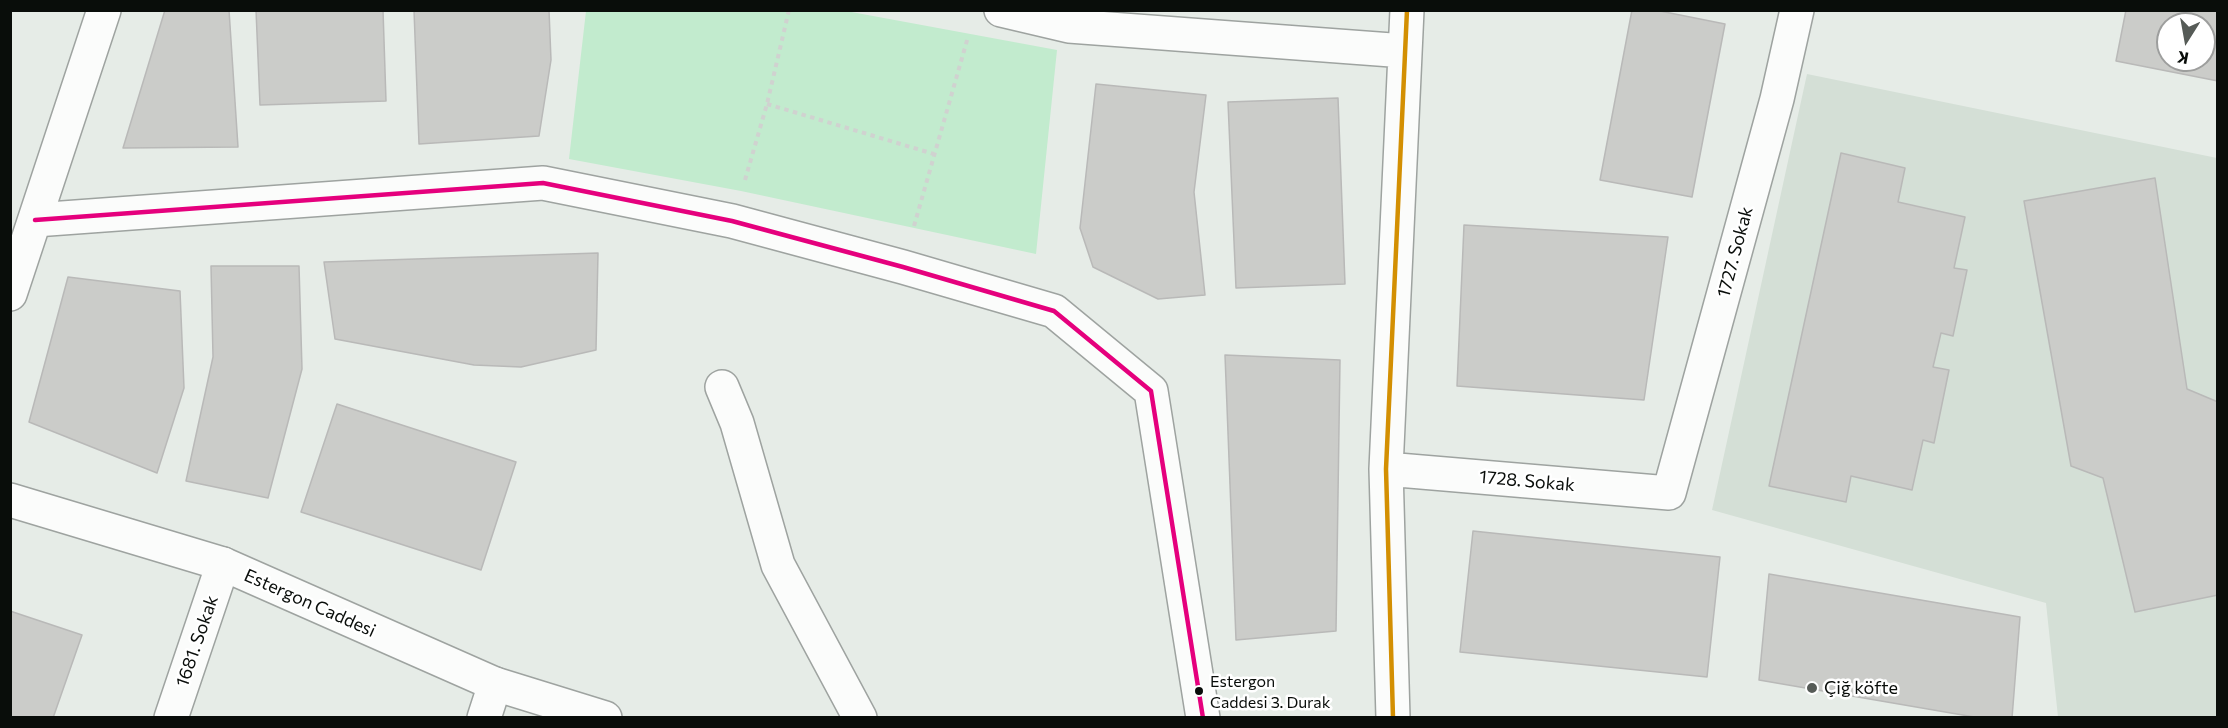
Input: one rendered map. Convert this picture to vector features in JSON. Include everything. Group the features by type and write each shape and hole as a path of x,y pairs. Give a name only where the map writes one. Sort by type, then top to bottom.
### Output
{"street":[{"path":"10,294 104,10"},
{"path":"1001,10 1069,26 1405,51"},
{"path":"1393,717 1386,469 1407,10"},
{"name":"1727. Sokak","path":"1669,493 1777,99 1797,10"},
{"path":"35,220 543,183 732,221 903,267 1053,311 1152,391 1203,717"},
{"path":"722,387 737,423 778,565 860,717"},
{"name":"1728. Sokak","path":"1386,469 1669,493"},
{"name":"Estergon Caddesi","path":"10,500 223,564 495,684 605,717"},
{"name":"1681. Sokak","path":"171,717 223,564"},
{"path":"484,717 495,684"}],"path":[{"path":"732,221 767,104 789,10"},
{"path":"903,267 969,33"},
{"path":"767,104 934,154"}],"shaded area":[{"path":"1807,74 2217,158 2217,717 2058,717 2046,603 1712,510"}],"green space":[{"path":"586,11 846,11 1057,50 1036,254 741,191 569,159"}],"building":[{"path":"165,10 229,10 238,147 123,148"},
{"path":"256,10 383,10 386,101 260,105"},
{"path":"414,10 549,10 551,60 539,136 419,144"},
{"path":"1632,10 1655,10 1725,24 1692,197 1600,180"},
{"path":"2126,10 2218,10 2218,81 2172,72 2216,72 2216,12 2156,12 2156,69 2116,61"},
{"path":"1096,84 1206,95 1194,192 1205,295 1158,299 1093,267 1080,228"},
{"path":"1338,98 1345,284 1236,288 1228,102"},
{"path":"1841,153 1905,168 1898,202 1965,217 1954,268 1967,270 1953,336 1941,333 1933,367 1949,370 1934,443 1923,440 1912,490 1851,476 1846,502 1769,486"},
{"path":"2155,178 2187,389 2218,402 2218,595 2135,612 2103,478 2071,466 2024,201"},
{"path":"1464,225 1668,237 1644,400 1457,386"},
{"path":"598,253 596,350 521,367 474,365 335,339 324,262"},
{"path":"211,266 299,266 302,369 268,498 186,481 213,357"},
{"path":"68,277 180,291 184,388 157,473 29,422"},
{"path":"1225,355 1340,360 1336,631 1236,640"},
{"path":"337,404 516,462 481,570 301,512"},
{"path":"1473,531 1720,557 1707,677 1460,652"},
{"path":"1769,574 2020,617 2012,718 1980,718 1759,680"},
{"path":"10,611 82,635 53,718 10,718"}],"transit line":[{"path":"1393,718 1386,469 1407,10"},
{"path":"35,220 543,183 732,221 1054,311 1151,391 1203,718"}],"place":[{"name":"Çiğ köfte","path":"1812,688"},
{"name":"Estergon Caddesi 3. Durak","path":"1199,691"}]}
